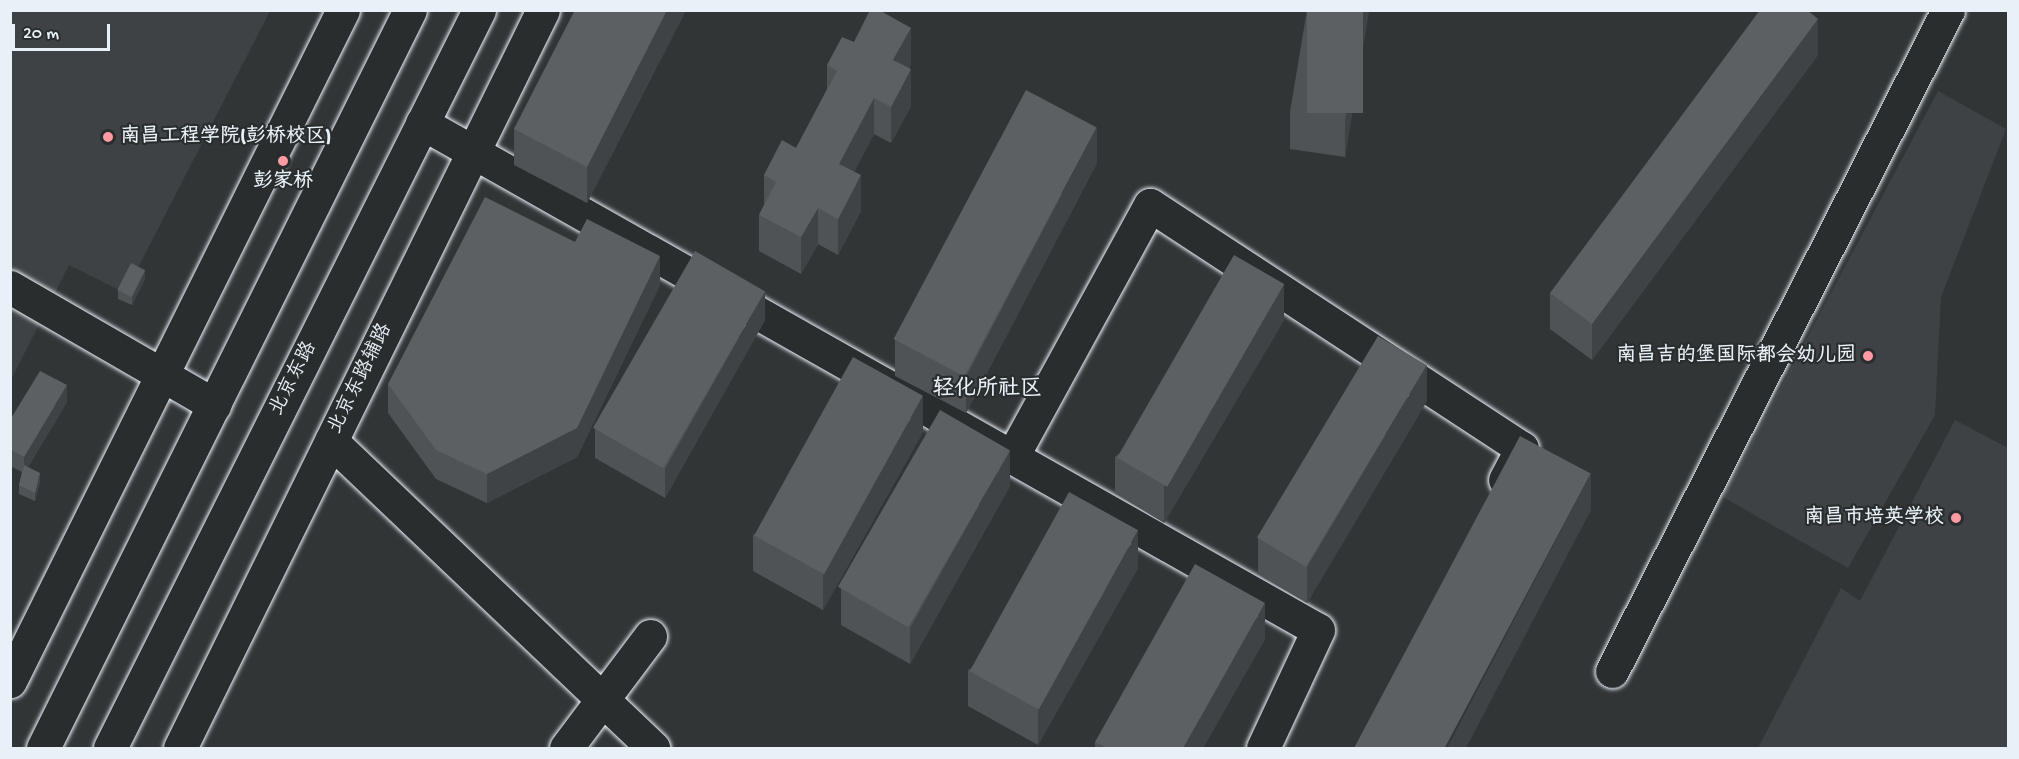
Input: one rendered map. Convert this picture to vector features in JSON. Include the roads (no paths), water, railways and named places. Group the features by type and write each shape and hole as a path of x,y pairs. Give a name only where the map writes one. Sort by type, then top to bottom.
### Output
{"main road":[{"path":"10,681 343,10"},
{"path":"43,748 410,10"},
{"name":"北京东路","path":"110,748 479,10"},
{"name":"北京东路辅路","path":"180,748 543,10"},
{"path":"1612,671 1948,10"},
{"path":"423,123 1318,630 1263,748"},
{"path":"1012,455 1150,205 1522,448 1490,510"},
{"path":"10,287 214,405"},
{"path":"331,441 652,748"},
{"path":"566,748 650,636"}],"place":[{"name":"南昌工程学院(彭桥校区)","path":"108,137"},
{"name":"彭家桥","path":"283,161"},
{"name":"南昌吉的堡国际都会幼儿园","path":"1868,356"},
{"name":"南昌市培英学校","path":"1956,518"}],"district":[{"name":"轻化所社区","path":"987,391"}]}
